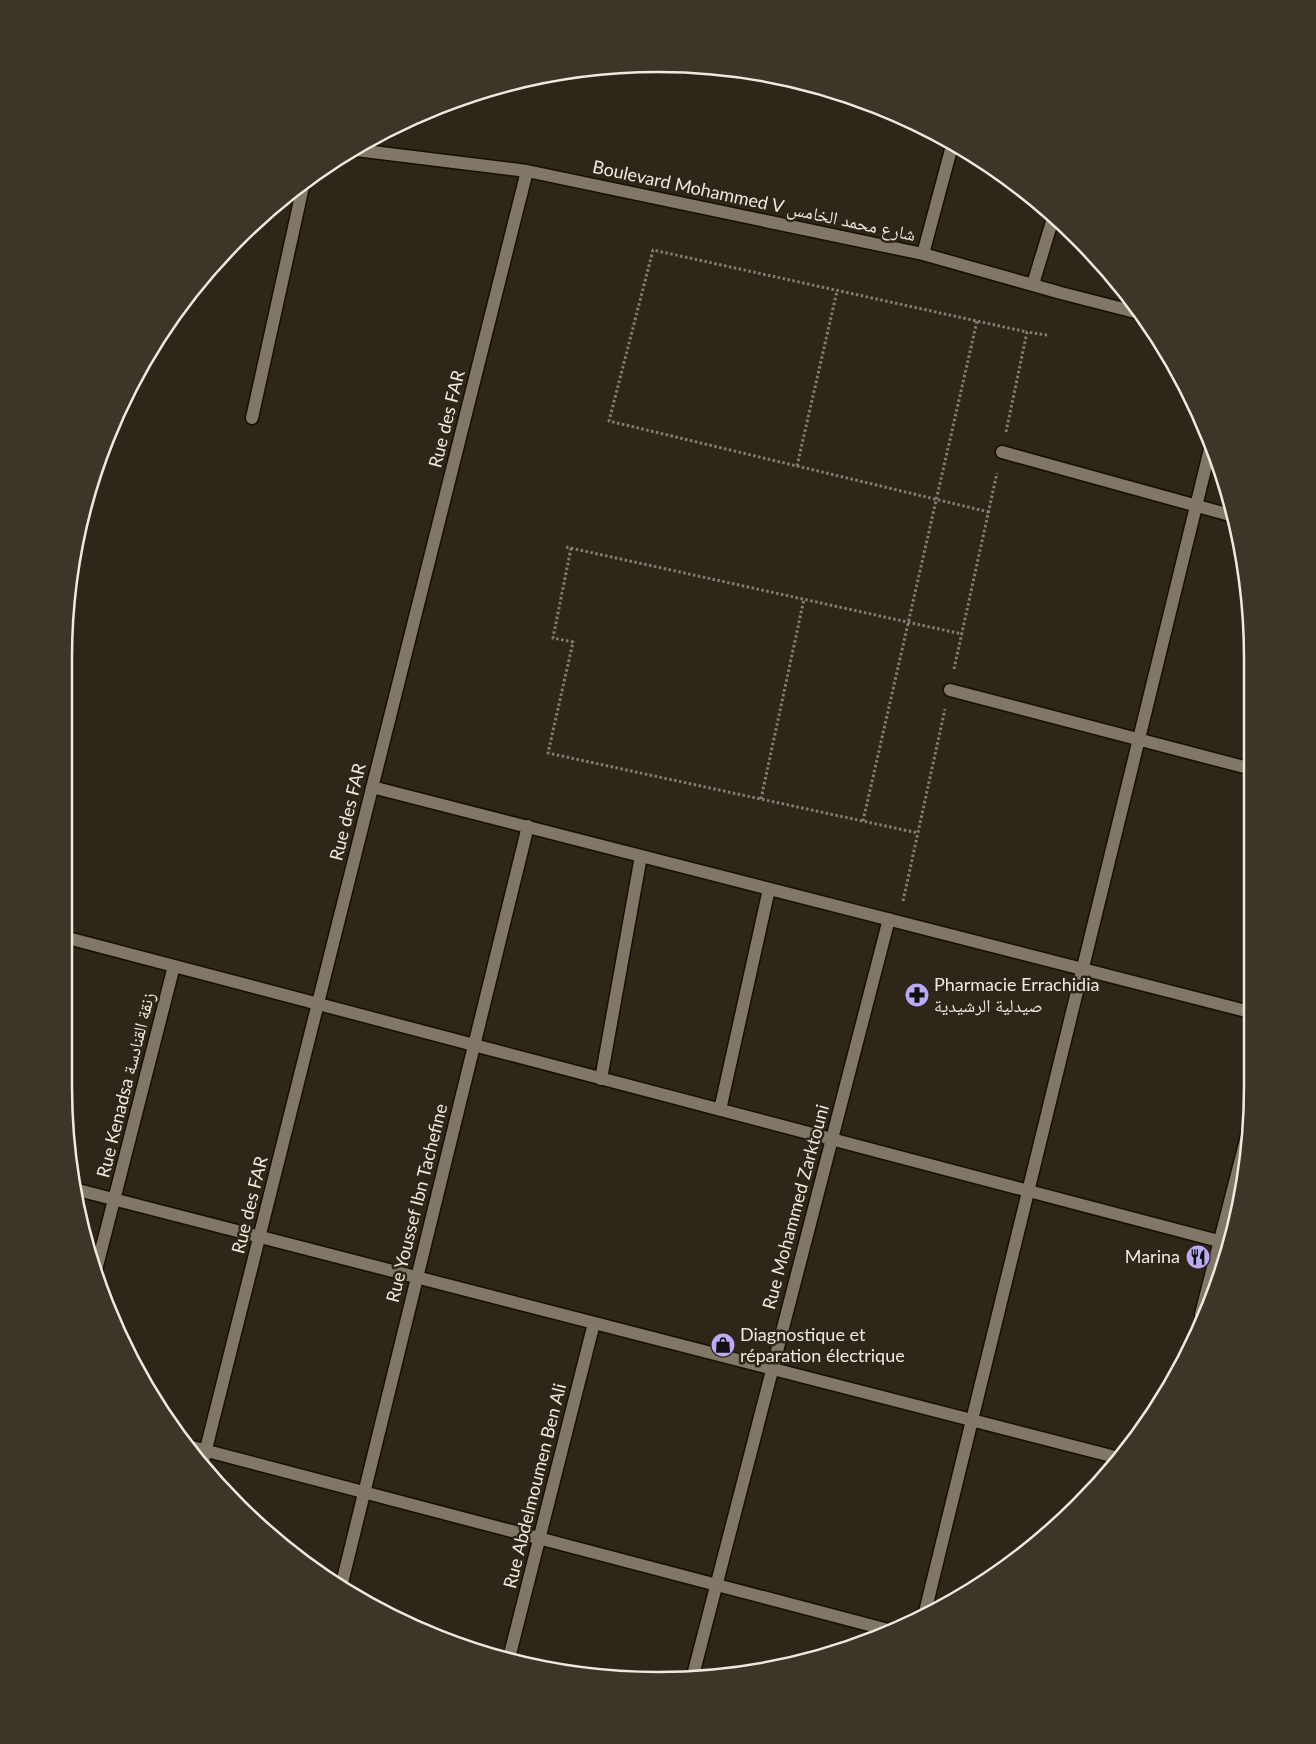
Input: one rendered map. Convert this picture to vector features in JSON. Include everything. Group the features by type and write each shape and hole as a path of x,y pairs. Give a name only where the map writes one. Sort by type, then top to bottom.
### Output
{"street":[{"name":"Boulevard Mohammed V شارع محمد الخامس","path":"365,151 527,171 923,254 1129,310"},
{"path":"923,254 951,151"},
{"name":"Rue des FAR","path":"204,1455 527,171"},
{"path":"252,418 301,193"},
{"path":"1033,284 1051,225"},
{"path":"1002,452 1226,514"},
{"path":"926,1606 1208,458"},
{"path":"950,690 1244,767"},
{"path":"372,787 1244,1010"},
{"name":"Rue Youssef Ibn Tachefine","path":"343,1579 528,826"},
{"path":"601,1078 641,856"},
{"path":"720,1110 770,889"},
{"name":"Rue Mohammed Zarktouni","path":"694,1670 832,1139 894,920"},
{"path":"72,939 1223,1242"},
{"name":"Rue Kenadsa زنقة القنادسة","path":"99,1259 174,966"},
{"path":"83,1191 1111,1456"},
{"name":"Rue Abdelmoumen Ben Ali","path":"510,1653 594,1323"},
{"path":"205,1456 364,1492 880,1628"}],"path":[{"path":"989,512 609,421 653,250 1047,335"},
{"path":"797,466 837,291"},
{"path":"864,821 977,321"},
{"path":"894,920 918,833 1027,332"},
{"path":"566,547 962,634"},
{"path":"571,548 553,638 573,642 548,753 918,833"},
{"path":"761,799 804,599"}],"place":[{"name":"Pharmacie Errachidia صيدلية الرشيدية","path":"917,995"},
{"name":"Marina","path":"1198,1257"},
{"name":"Diagnostique et réparation électrique","path":"723,1345"}]}
